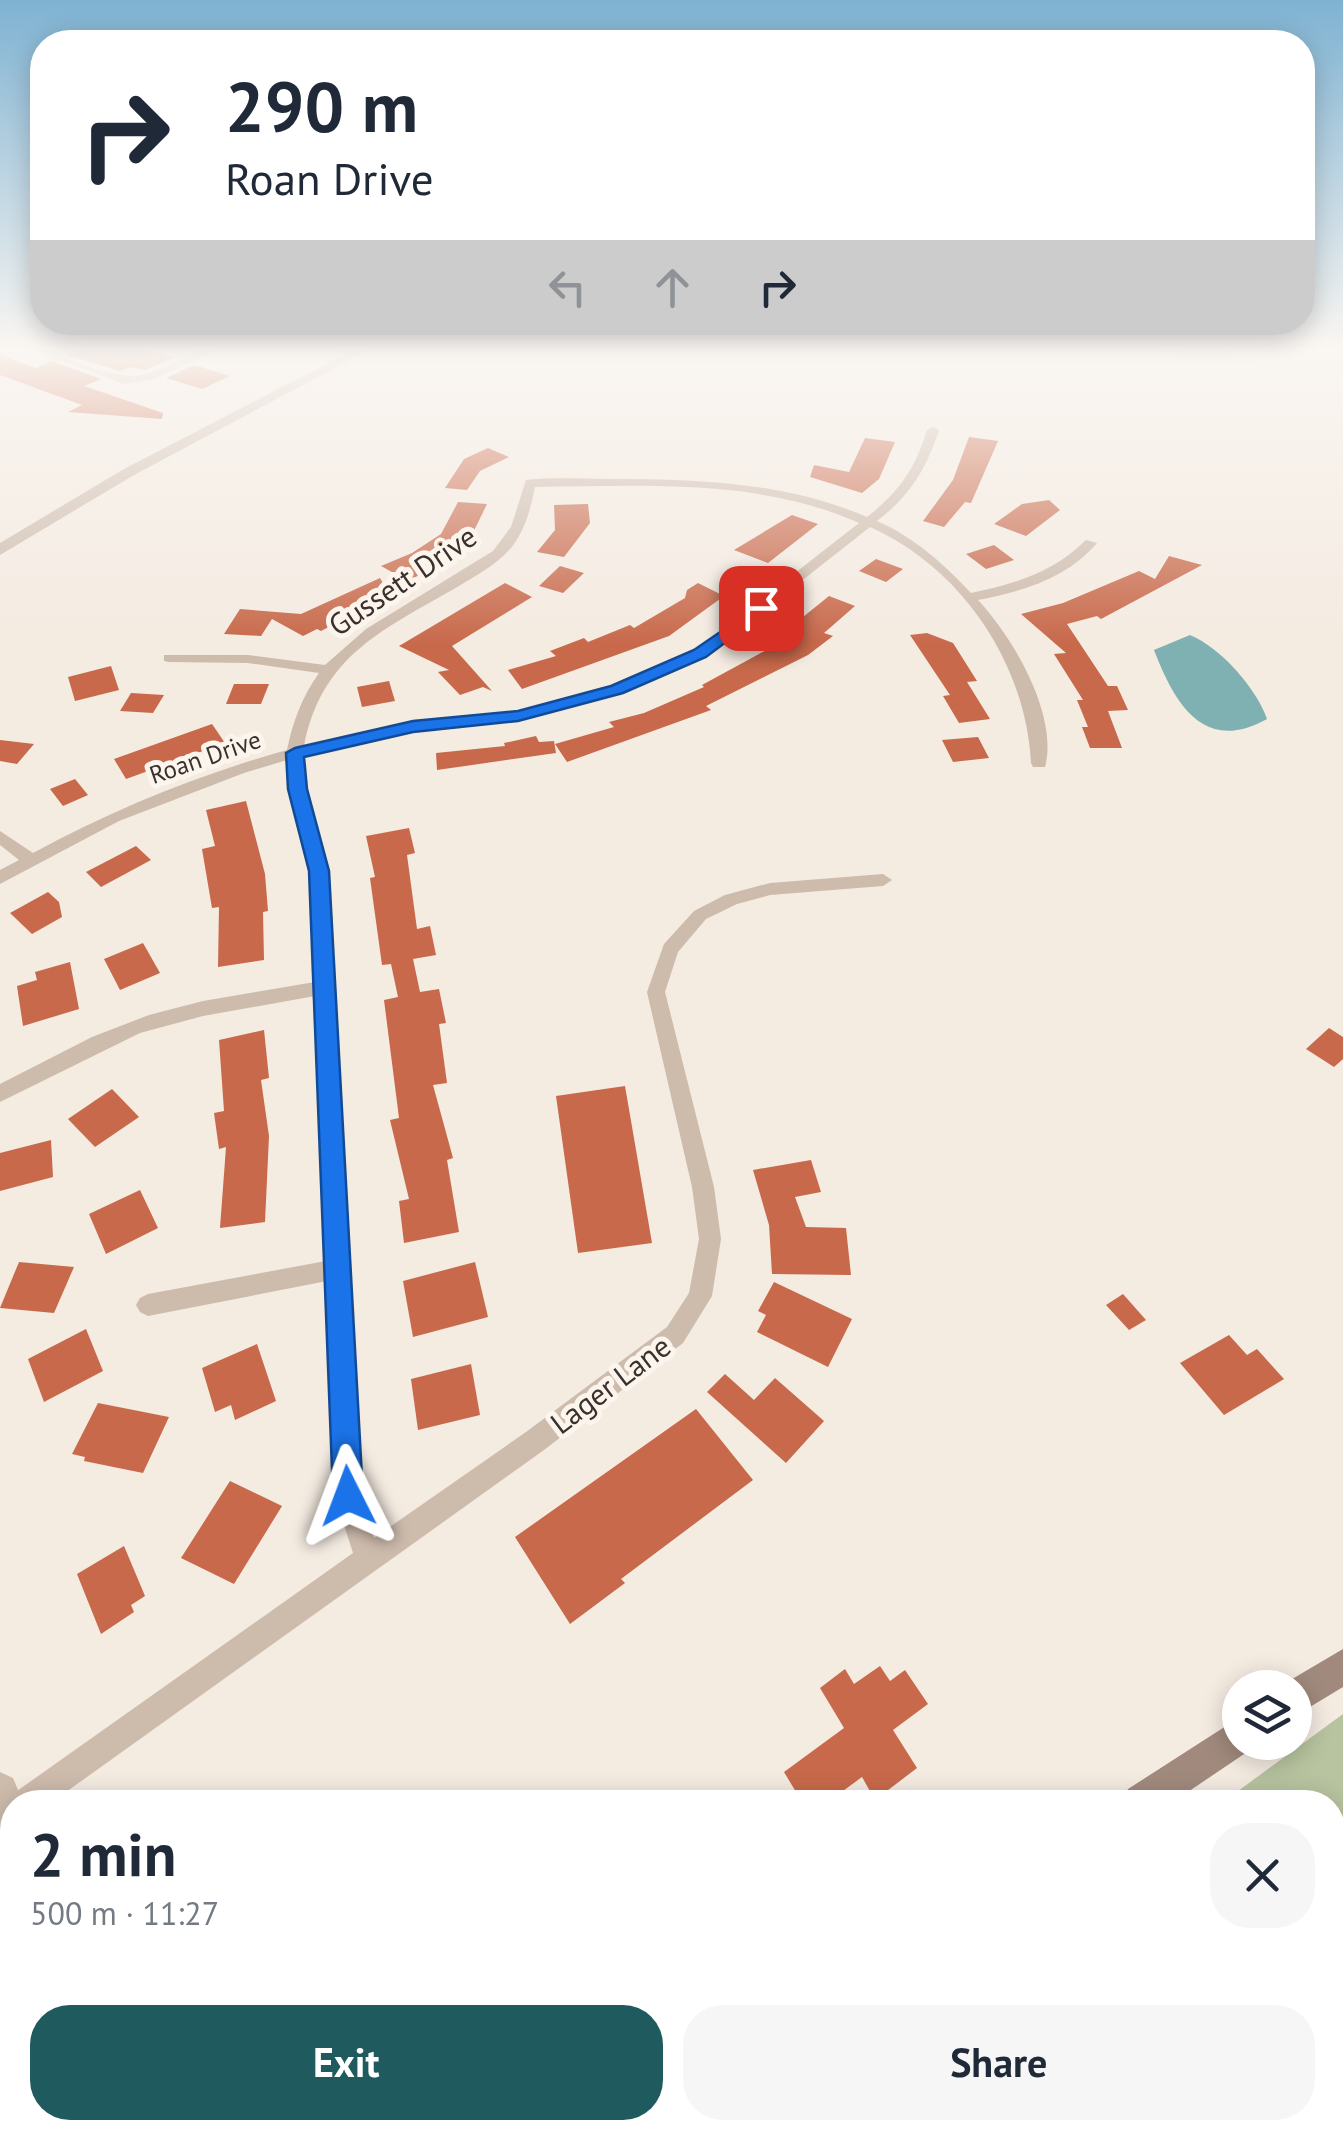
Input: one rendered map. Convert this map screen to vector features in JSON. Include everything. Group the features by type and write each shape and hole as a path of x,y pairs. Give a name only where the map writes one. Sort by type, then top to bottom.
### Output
{"main road":[{"path":"1312,1687 1343,1666"},
{"path":"1159,1790 1222,1747"}],"street":[{"path":"0,550 181,445"},
{"name":"Roan Drive","path":"0,878 113,817 170,793 295,753 413,726 518,716 617,690 662,672 700,654 734,630 870,522 912,480 928,445"},
{"name":"Gussett Drive","path":"367,1558 348,1496 319,871 298,789 295,753 304,709 326,669 349,646 496,555 523,518 530,483 696,482 750,486 809,498 870,522"},
{"path":"870,522 931,561 971,598 1011,651 1035,714 1039,763"},
{"path":"971,598 1038,582 1064,569 1091,543"},
{"path":"169,658 248,659 326,669"},
{"path":"0,837 32,861"},
{"name":"Lager Lane","path":"39,1790 616,1382 676,1335 700,1296 710,1239 656,992 670,950 700,915 731,900 770,889 883,880"},
{"path":"0,1094 134,1028 232,1002 324,987"},
{"path":"148,1305 337,1269"}],"green space":[{"path":"1343,1714 1343,1790 1239,1790 1280,1760 1312,1760 1312,1737"}],"water":[{"path":"1190,635 1214,649 1236,670 1267,719 1245,729 1225,731 1194,718 1171,688 1154,650"}],"building":[{"path":"862,445 894,445 879,479 862,493 810,477 814,465 849,472"},
{"path":"966,445 996,445 971,503 965,502 944,527 923,521 953,480"},
{"path":"488,448 509,457 480,471 467,490 445,488 464,459"},
{"path":"1049,500 1060,510 1026,536 994,524 1022,504"},
{"path":"458,502 487,504 470,539 433,564 436,566 408,581 381,566 412,553 441,534"},
{"path":"588,504 590,523 564,557 537,552 555,530 554,505"},
{"path":"792,515 818,524 768,563 734,550"},
{"path":"994,545 1014,560 986,569 966,554"},
{"path":"1169,556 1202,565 1101,619 1097,616 1067,624 1108,686 1117,686 1128,710 1108,711 1122,748 1090,748 1082,727 1088,727 1077,700 1083,700 1054,654 1066,653 1021,614 1063,603 1139,571 1155,579"},
{"path":"876,559 903,569 886,582 859,571"},
{"path":"560,566 584,573 563,593 539,586"},
{"path":"380,578 388,592 340,616 344,619 321,631 303,636 272,619 261,636 224,634 240,609 301,614"},
{"path":"505,583 532,597 452,646 492,691 483,687 460,695 438,672 449,670 399,646"},
{"path":"698,583 724,596 669,636 522,689 508,670 556,656 550,651 584,638 588,642 630,625 634,628 685,598 687,590"},
{"path":"829,596 855,606 824,633 833,636 808,655 706,706 711,710 567,762 555,744 614,727 609,722 644,713 704,687 783,641 777,638"},
{"path":"927,633 953,643 977,681 967,682 990,719 959,723 943,696 950,695 910,635"},
{"path":"111,666 119,690 75,701 68,677"},
{"path":"389,681 395,701 362,707 357,687"},
{"path":"234,684 269,684 261,704 226,704"},
{"path":"131,693 164,695 153,713 120,711"},
{"path":"212,724 225,743 126,779 114,759"},
{"path":"536,736 539,742 554,741 556,753 437,770 436,753 505,746 504,743"},
{"path":"978,737 989,758 953,762 942,740"},
{"path":"0,740 34,744 17,764 0,761"},
{"path":"75,779 88,795 63,806 50,789"},
{"path":"246,801 265,874 268,911 263,912 264,960 218,967 219,907 212,908 202,849 215,846 206,810"},
{"path":"409,828 415,853 407,855 417,929 430,926 436,955 413,959 420,992 439,989 446,1023 439,1024 447,1083 433,1085 453,1158 447,1160 459,1232 404,1243 399,1201 409,1199 390,1120 399,1118 384,1000 398,997 391,964 382,965 370,878 375,877 366,836"},
{"path":"136,846 151,860 101,887 86,872"},
{"path":"48,892 59,902 62,917 32,934 10,913"},
{"path":"143,943 160,973 120,990 104,959"},
{"path":"70,962 79,1009 23,1026 17,986 37,980 35,972"},
{"path":"1329,1028 1343,1037 1343,1059 1334,1067 1306,1049"},
{"path":"264,1030 269,1078 261,1080 269,1136 265,1222 220,1228 226,1147 219,1149 214,1113 224,1111 219,1040"},
{"path":"625,1086 652,1243 578,1253 556,1096"},
{"path":"112,1089 139,1117 95,1147 68,1119"},
{"path":"51,1140 53,1177 0,1191 0,1153"},
{"path":"811,1160 821,1192 795,1197 806,1227 846,1228 851,1275 772,1274 769,1225 753,1170"},
{"path":"140,1190 158,1228 106,1254 89,1214"},
{"path":"19,1262 74,1267 54,1313 0,1308"},
{"path":"475,1262 488,1317 413,1337 403,1281"},
{"path":"774,1282 852,1319 828,1367 757,1332 766,1315 758,1311"},
{"path":"1123,1294 1146,1320 1129,1330 1106,1305"},
{"path":"86,1329 103,1371 44,1402 28,1359"},
{"path":"1229,1335 1247,1355 1257,1349 1284,1379 1224,1415 1180,1363"},
{"path":"257,1344 276,1401 235,1420 231,1405 215,1412 202,1368"},
{"path":"471,1364 480,1415 418,1430 411,1379"},
{"path":"725,1374 754,1400 775,1378 824,1421 786,1463 707,1392"},
{"path":"98,1403 169,1417 143,1473 84,1461 85,1457 72,1454"},
{"path":"696,1409 753,1480 621,1579 625,1583 570,1624 515,1537"},
{"path":"230,1481 282,1506 234,1584 181,1558"},
{"path":"124,1546 145,1596 131,1605 134,1612 101,1634 77,1574"},
{"path":"880,1666 890,1681 905,1670 928,1704 893,1730 917,1768 888,1790 869,1790 862,1777 844,1790 795,1790 784,1772 844,1728 820,1688 845,1669 854,1684"}],"route":[{"path":"348,1496 319,871 298,789 295,753 413,726 518,716 617,690 700,654 761,608"}]}
